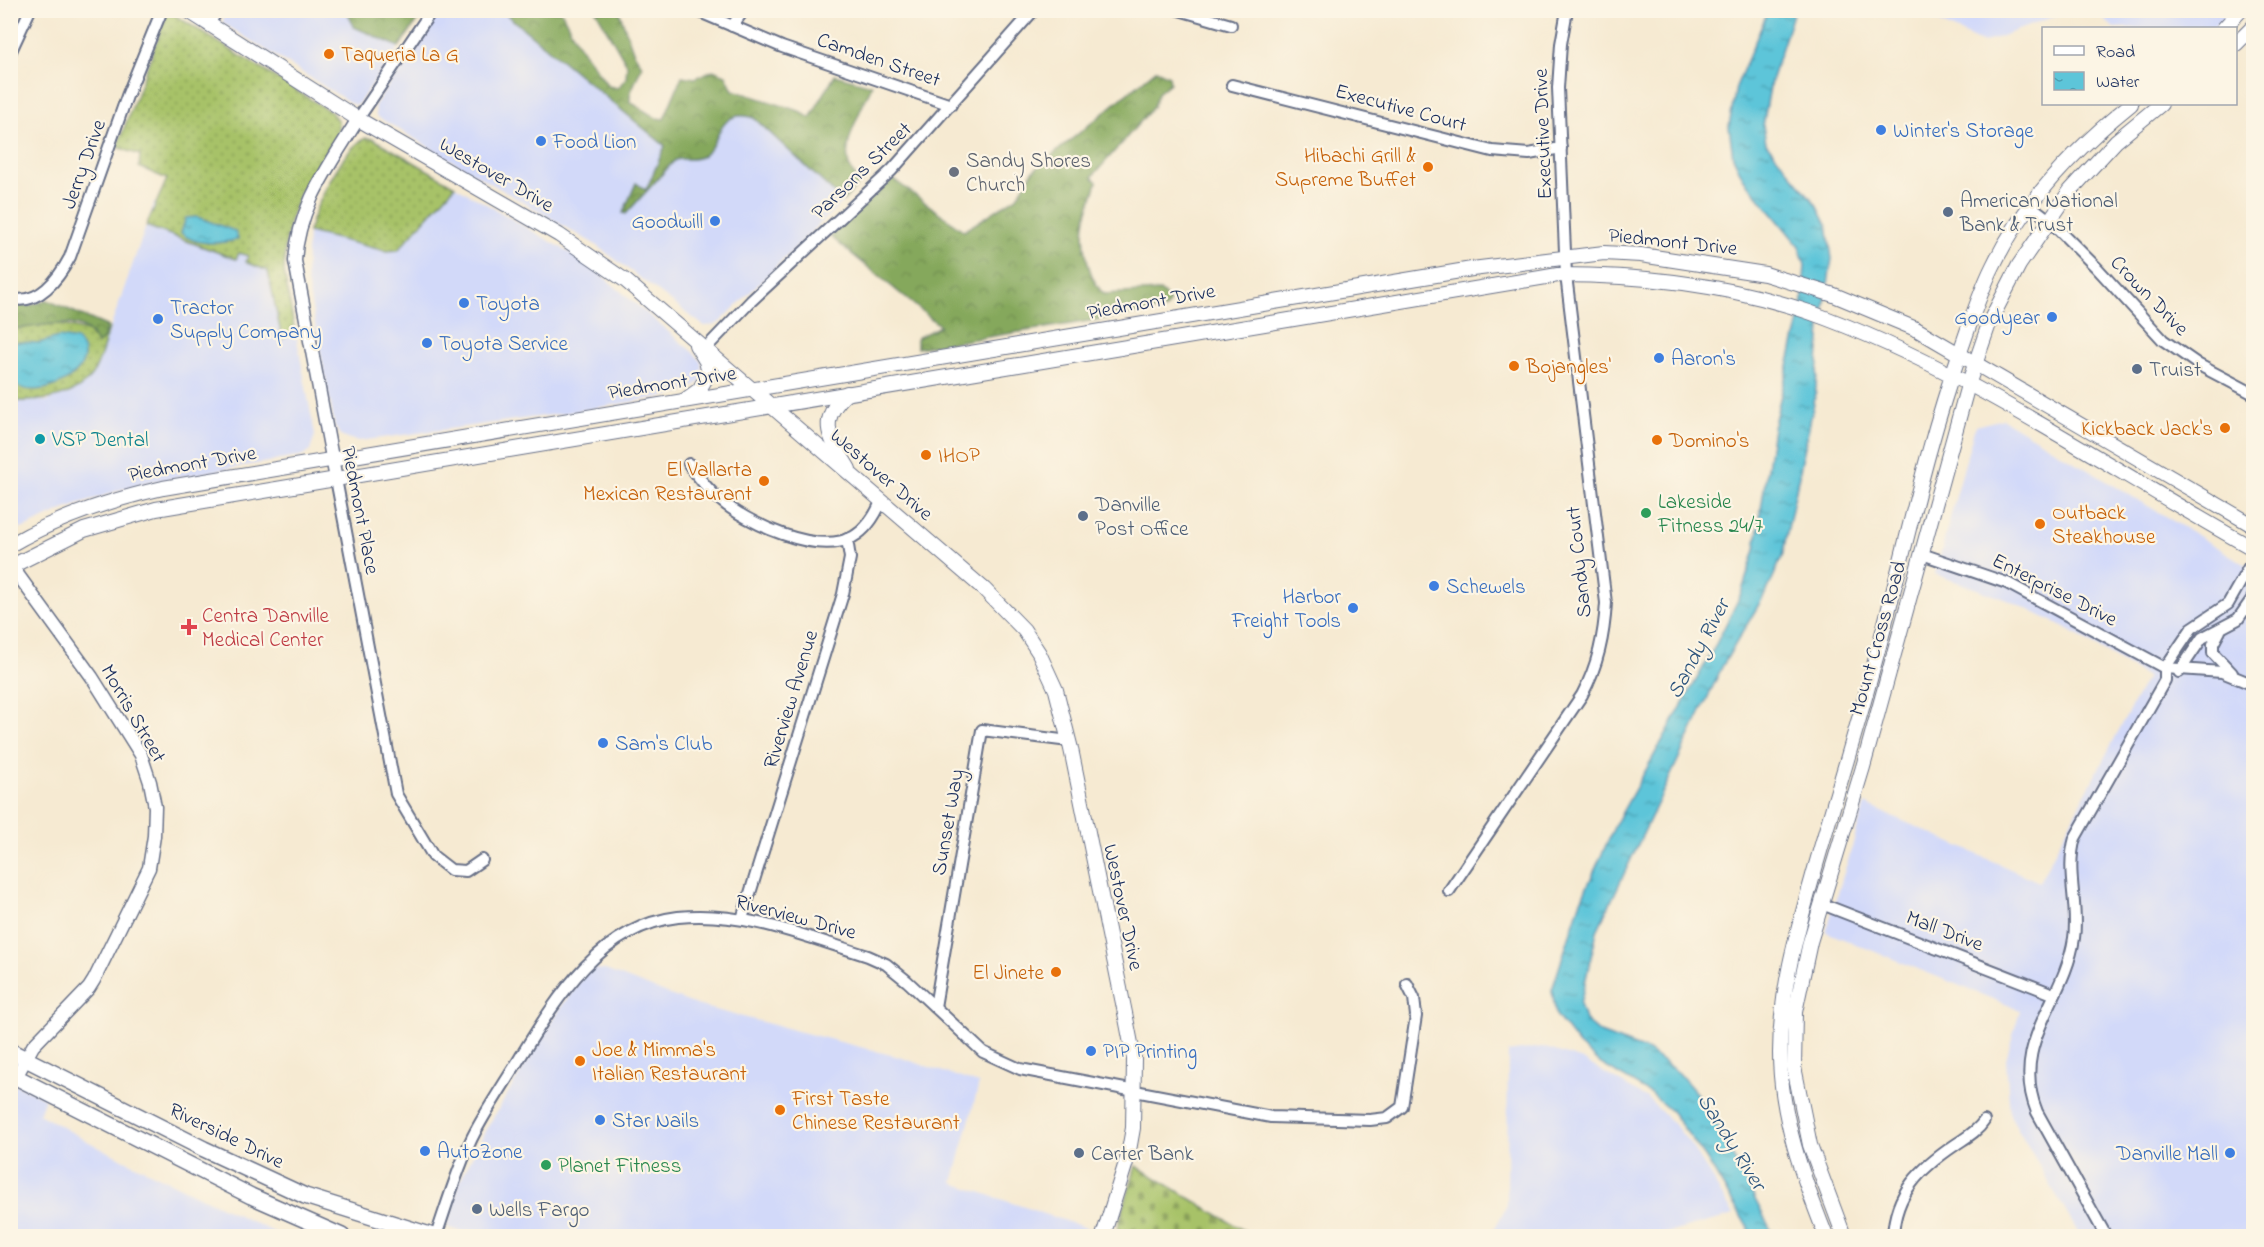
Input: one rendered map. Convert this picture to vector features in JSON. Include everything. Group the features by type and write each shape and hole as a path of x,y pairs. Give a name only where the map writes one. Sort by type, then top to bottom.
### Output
{"main road":[{"name":"Westover Drive","path":"187,10 358,120 559,235 626,281 984,589 1024,630 1049,673 1070,741 1134,1059 1133,1128 1128,1156 1103,1236"},
{"path":"2224,27 2241,10"},
{"path":"2237,42 2253,26"},
{"name":"Mount Cross Road","path":"1826,1236 1794,1147 1784,1089 1780,1053 1790,956 1873,670 1915,500 1951,377 1993,265 2031,206 2080,148 2130,105"},
{"name":"Mount Cross Road","path":"1844,1236 1810,1144 1794,1067 1795,1012 1822,904 1968,385 1990,321 2008,284 2049,219 2116,141 2160,105"},
{"name":"Piedmont Drive","path":"10,545 58,520 122,497 1472,269 1604,253 1641,255 1723,266 1796,283 1870,309 1916,329 1960,353 2253,526"},
{"name":"Piedmont Drive","path":"11,566 62,539 125,517 156,509 1566,275 1664,279 1729,292 1807,312 1867,335 1968,385 2090,452 2253,549"},
{"path":"683,401 699,390 709,373 706,362 689,333"},
{"path":"847,393 836,403 831,412 829,435 857,481"},
{"name":"Riverside Drive","path":"10,1051 204,1149 305,1196 435,1236"},
{"name":"Riverside Drive","path":"13,1076 251,1196 342,1236"}],"street":[{"path":"10,53 30,10"},
{"name":"Jerry Drive","path":"10,298 24,300 42,292 57,277 70,257 135,77 162,10"},
{"path":"208,25 218,10"},
{"path":"358,120 432,10"},
{"name":"Camden Street","path":"695,10 792,51 951,105"},
{"path":"732,26 744,10"},
{"name":"Parsons Street","path":"706,348 751,301 892,170 1034,10"},
{"path":"1179,10 1231,25"},
{"name":"Executive Drive","path":"1566,257 1559,61 1567,10"},
{"name":"Executive Court","path":"1232,85 1492,151 1529,154 1561,148"},
{"name":"Piedmont Place","path":"358,120 311,195 296,242 296,280 396,794 433,856 451,870 466,871 482,860"},
{"name":"Crown Drive","path":"2031,206 2049,219 2163,340 2199,365 2253,394"},
{"name":"Sandy Court","path":"1449,891 1582,695 1601,646 1606,603 1566,275 1566,257"},
{"path":"688,464 720,500 755,522 798,538 815,541 847,539 869,523 881,501"},
{"name":"Riverview Avenue","path":"741,919 843,594 850,558 847,539"},
{"name":"Enterprise Drive","path":"1922,554 2007,583 2165,668"},
{"path":"2106,1236 2039,1116 2031,1092 2031,1050 2070,955 2074,936 2070,866 2075,838 2165,680 2165,668 2192,628 2228,604 2253,563"},
{"name":"Morris Street","path":"11,566 92,677 141,755 155,807 154,836 149,868 94,980 89,988 38,1039 13,1076"},
{"path":"2165,680 2182,670 2198,642 2238,619 2253,596"},
{"path":"2220,631 2213,644 2214,653 2234,675"},
{"path":"2165,668 2217,671 2234,675 2253,685"},
{"name":"Sunset Way","path":"935,1007 982,730 1070,741"},
{"name":"Mall Drive","path":"1822,904 2053,994"},
{"name":"Riverview Drive","path":"435,1236 472,1139 537,1029 580,970 618,941 638,929 657,922 699,916 741,919 868,956 886,964 983,1052 1002,1063 1020,1069 1135,1093 1271,1117 1318,1120 1387,1118 1396,1113 1405,1100 1416,1016 1414,998 1407,984"},
{"path":"1893,1236 1899,1204 1915,1176 1932,1160 1976,1131 1984,1121"}],"shaded area":[{"path":"1924,10 2230,10 2214,27 2113,27 2099,15 2068,11 1983,43 1924,15"},
{"path":"227,11 347,11 354,27 399,47 358,104 354,105 223,23"},
{"path":"440,11 502,11 673,153 739,104 843,201 720,322 704,326 596,245 376,116 375,105"},
{"path":"455,186 586,262 695,354 701,362 703,372 700,382 684,393 560,414 359,441 342,437 335,427 306,277 308,232 385,251 398,250"},
{"path":"300,193 290,221 285,247 284,272 315,435 310,451 303,456 156,481 120,490 63,510 24,528 11,530 11,401 47,401 85,384 96,369 154,203"},
{"name":"Danville Mall","path":"2003,419 2253,569 2253,1236 2080,1236 2010,1115 2006,1059 2020,1010 1826,932 1865,804 2039,882 2147,677 2062,626 2013,602 1935,574 1975,426"},
{"path":"589,968 605,970 696,1005 899,1057 979,1084 953,1183 1095,1231 1093,1236 474,1236 447,1227 460,1181 485,1131 558,1011"},
{"path":"1542,1047 1583,1060 1647,1098 1675,1125 1694,1149 1734,1215 1656,1236 1491,1236 1507,1205 1508,1052"},
{"path":"11,1082 45,1098 39,1114 100,1148 282,1236 11,1236"}],"green space":[{"path":"168,11 331,112 338,121 338,133 300,193 290,221 285,247 284,272 295,332 282,339 268,271 246,262 248,256 239,253 236,259 146,226 167,179 139,167 140,155 117,147"},
{"path":"347,11 424,11 399,47 354,27"},
{"path":"502,11 561,11 578,44 608,86 618,88 626,78 627,65 596,11 619,11 633,51 642,66 630,94 630,102 656,118 664,119 682,76 695,78 713,70 726,75 733,90 799,111 810,118 835,75 872,85 855,122 848,149 848,162 853,173 862,181 843,201 754,118 733,117 726,122 708,151 695,159 675,160 626,214 623,213 636,183 646,190 665,146"},
{"path":"1156,70 1169,76 1170,83 1158,93 1153,107 1092,177 1097,182 1086,218 1084,236 1093,278 1104,294 1160,291 1170,300 1166,309 917,348 917,338 940,326 830,236 893,179 964,231 1017,197 1033,171"},
{"path":"366,138 374,139 455,186 398,250 386,251 308,232 323,194 339,166 357,144"},
{"path":"47,300 106,326 104,338 97,345 91,334 82,327 71,324 11,328 11,303 29,306"},
{"path":"50,322 88,331 98,344 104,338 106,326 109,328 96,368 90,378 71,392 35,401 11,401 11,328 20,329"},
{"path":"1136,1166 1253,1236 1128,1236 1117,1230"}],"water":[{"path":"1768,11 1794,11 1771,81 1763,126 1766,143 1818,207 1827,225 1832,259 1821,327 1815,398 1782,557 1768,589 1723,665 1597,931 1580,1004 1585,1020 1600,1033 1648,1051 1679,1073 1696,1093 1717,1126 1774,1236 1753,1236 1706,1158 1672,1112 1650,1093 1601,1064 1579,1045 1556,1015 1552,990 1580,903 1615,825 1713,650 1741,594 1755,550 1773,428 1802,309 1805,265 1799,246 1743,178 1733,157 1729,126 1736,87"},
{"path":"197,217 235,231 238,239 209,243 194,240 181,233 186,218"},
{"path":"59,337 77,340 84,350 83,361 77,371 55,386 28,389 16,385 11,370 12,344 16,342 39,343"}],"place":[{"name":"Taqueria La G","path":"329,54"},
{"name":"Winter's Storage","path":"1881,130"},
{"name":"Food Lion","path":"541,141"},
{"name":"Hibachi Grill & Supreme Buffet","path":"1428,167"},
{"name":"Sandy Shores Church","path":"954,172"},
{"name":"American National Bank & Trust","path":"1948,212"},
{"name":"Goodwill","path":"715,221"},
{"name":"Toyota","path":"464,303"},
{"name":"Goodyear","path":"2052,317"},
{"name":"Tractor Supply Company","path":"158,319"},
{"name":"Toyota Service","path":"427,343"},
{"name":"Aaron's","path":"1659,358"},
{"name":"Bojangles'","path":"1514,366"},
{"name":"Truist","path":"2137,369"},
{"name":"Kickback Jack's","path":"2225,428"},
{"name":"VSP Dental","path":"40,439"},
{"name":"Domino's","path":"1657,440"},
{"name":"IHOP","path":"926,455"},
{"name":"El Vallarta Mexican Restaurant","path":"764,481"},
{"name":"Lakeside Fitness 24/7","path":"1646,513"},
{"name":"Danville Post Office","path":"1083,516"},
{"name":"Outback Steakhouse","path":"2040,524"},
{"name":"Schewels","path":"1434,586"},
{"name":"Harbor Freight Tools","path":"1353,608"},
{"name":"Centra Danville Medical Center","path":"189,627"},
{"name":"Sam's Club","path":"603,743"},
{"name":"El Jinete","path":"1056,972"},
{"name":"PIP Printing","path":"1091,1051"},
{"name":"Joe & Mimma's Italian Restaurant","path":"580,1061"},
{"name":"First Taste Chinese Restaurant","path":"780,1110"},
{"name":"Star Nails","path":"600,1120"},
{"name":"AutoZone","path":"425,1151"},
{"name":"Carter Bank","path":"1079,1153"},
{"name":"Danville Mall","path":"2230,1153"},
{"name":"Planet Fitness","path":"546,1165"},
{"name":"Wells Fargo","path":"477,1209"}],"water label":[{"name":"Sandy River","path":"1697,648"},
{"name":"Sandy River","path":"1733,1141"}]}
